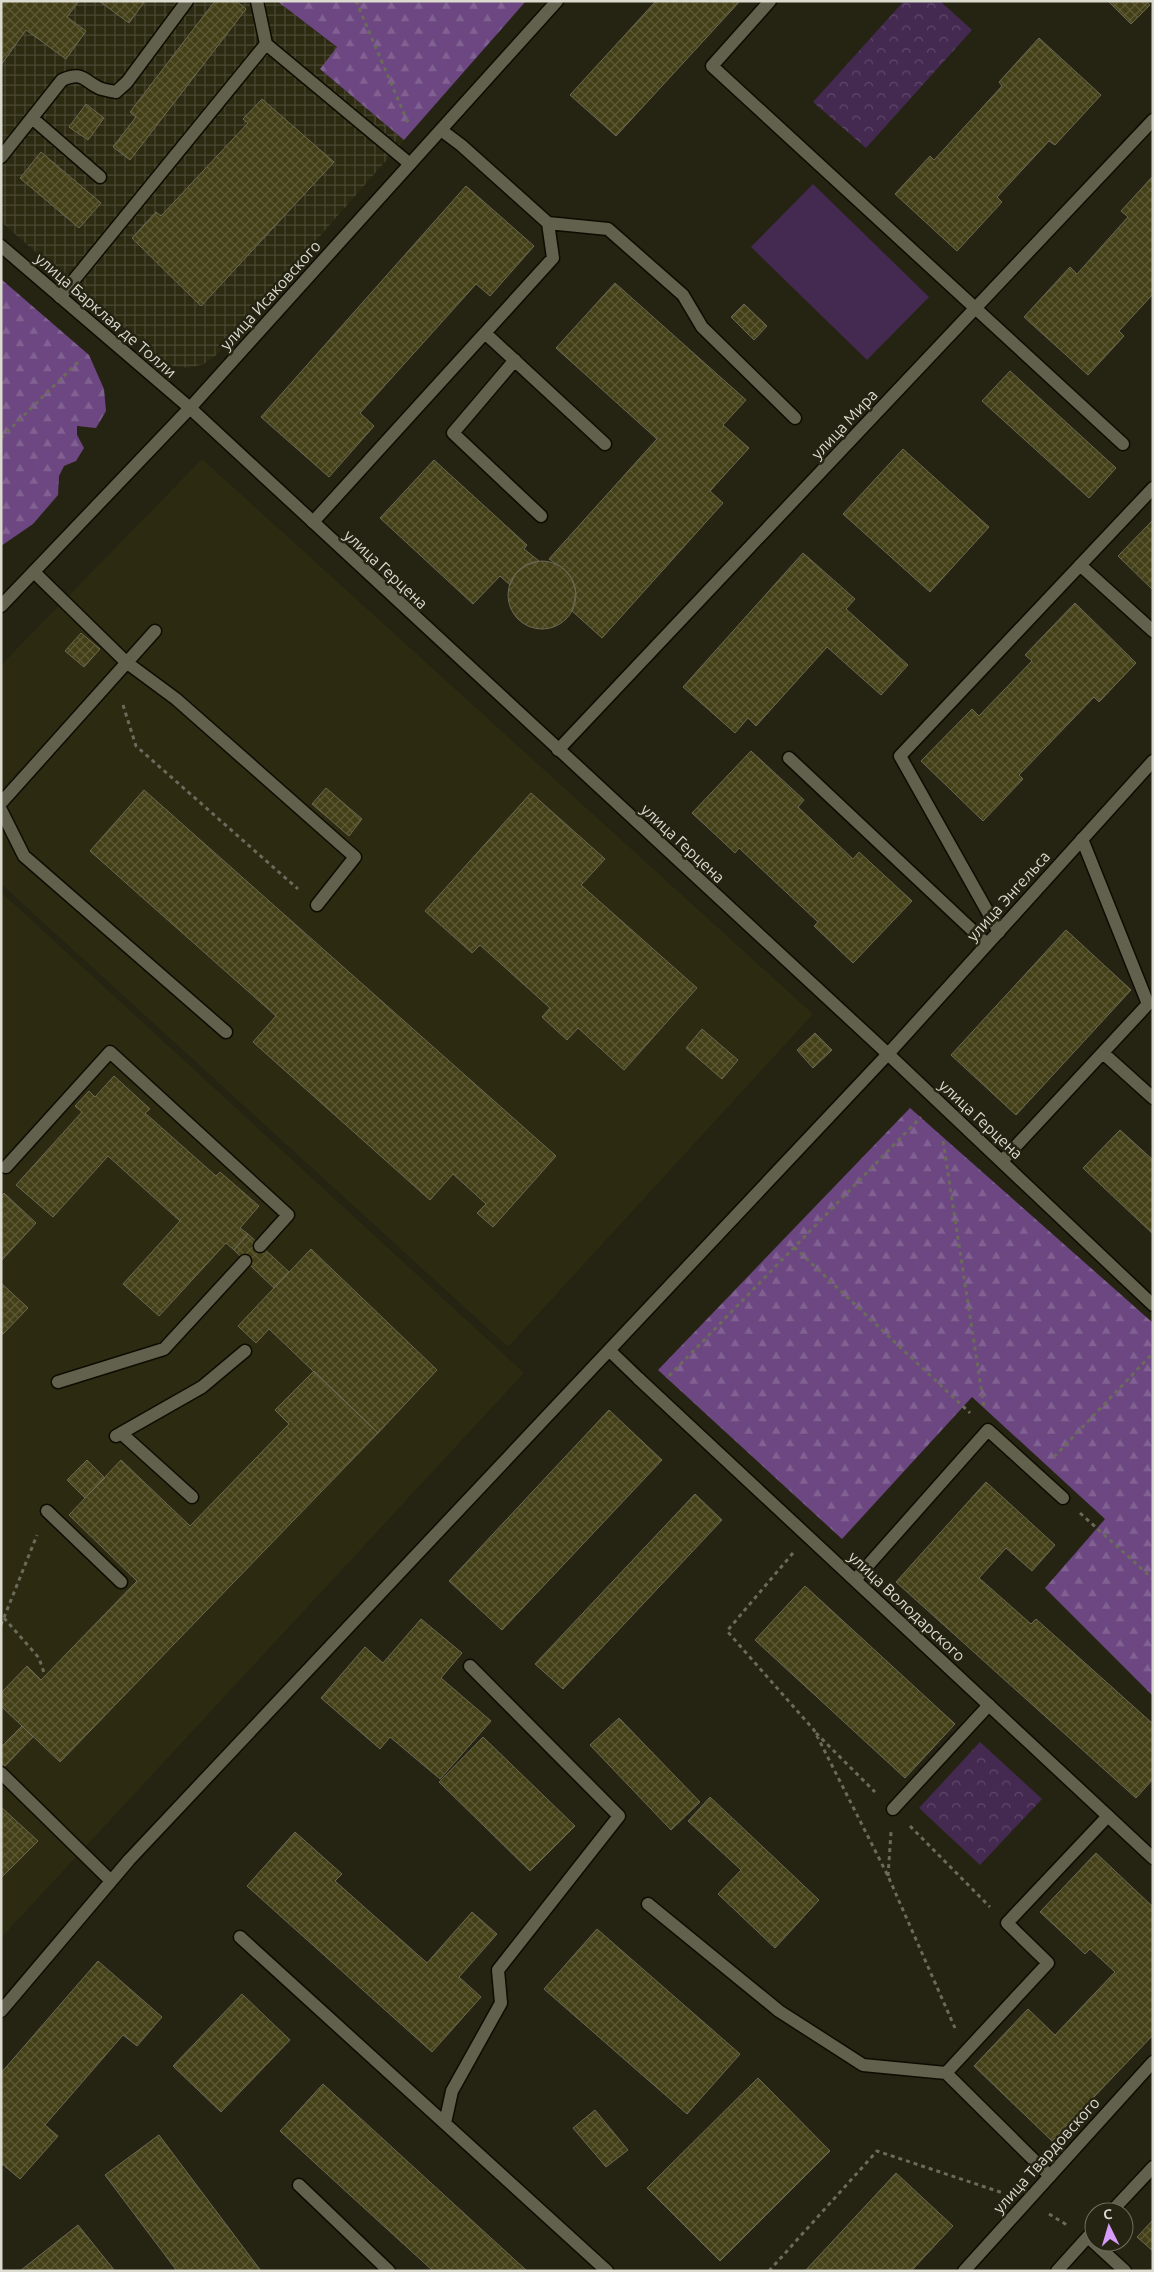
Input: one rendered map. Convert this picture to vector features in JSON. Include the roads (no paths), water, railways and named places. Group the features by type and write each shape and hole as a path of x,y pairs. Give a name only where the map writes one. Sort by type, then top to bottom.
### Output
{"street":[{"path":"1,157 62,80 74,75 88,79 100,88 116,92 127,82 187,1"},
{"path":"257,1 266,44 410,164"},
{"name":"улица Исаковского","path":"1,606 190,408 557,1"},
{"path":"770,1 712,66 1123,444"},
{"path":"60,297 266,44"},
{"path":"32,118 100,177"},
{"name":"улица Мира","path":"558,750 1153,120"},
{"path":"441,130 461,145 548,223 608,229 682,295 702,327 795,418"},
{"path":"312,522 553,258 548,223"},
{"name":"улица Барклая де Толли","path":"1,246 190,408"},
{"path":"485,333 605,444"},
{"path":"515,360 452,433 541,516"},
{"name":"улица Герцена","path":"190,408 888,1054 1153,1305"},
{"path":"998,932 900,756 1153,488"},
{"path":"1080,565 1153,631"},
{"path":"34,572 126,662 176,699 355,857 317,906"},
{"path":"1,803 155,631"},
{"path":"789,758 987,944"},
{"name":"улица Энгельса","path":"1,2011 111,1881 888,1054 1153,761"},
{"path":"1,810 24,856 226,1032"},
{"path":"1002,1162 1148,1004 1082,839"},
{"path":"6,1167 110,1052 288,1215 260,1246"},
{"path":"1103,1053 1153,1098"},
{"path":"58,1382 164,1349 246,1261"},
{"name":"улица Володарского","path":"610,1351 1153,1858"},
{"path":"192,1498 119,1434 202,1387 245,1352"},
{"path":"855,1580 988,1430 1062,1498"},
{"path":"47,1511 121,1582"},
{"path":"445,2123 452,2091 501,2003 498,1970 619,1816 470,1666"},
{"path":"893,1809 989,1705"},
{"path":"1,1773 111,1881"},
{"path":"946,2073 1048,1963 1007,1923 1108,1816"},
{"path":"648,1904 779,2011 863,2065 946,2073 1050,2176"},
{"path":"240,1937 607,2271"},
{"name":"улица Твардовского","path":"964,2271 1153,2062"},
{"path":"1120,2202 1153,2166"},
{"path":"299,2185 389,2271"},
{"path":"1057,2271 1084,2241"},
{"path":"1108,2252 1124,2271"}]}
